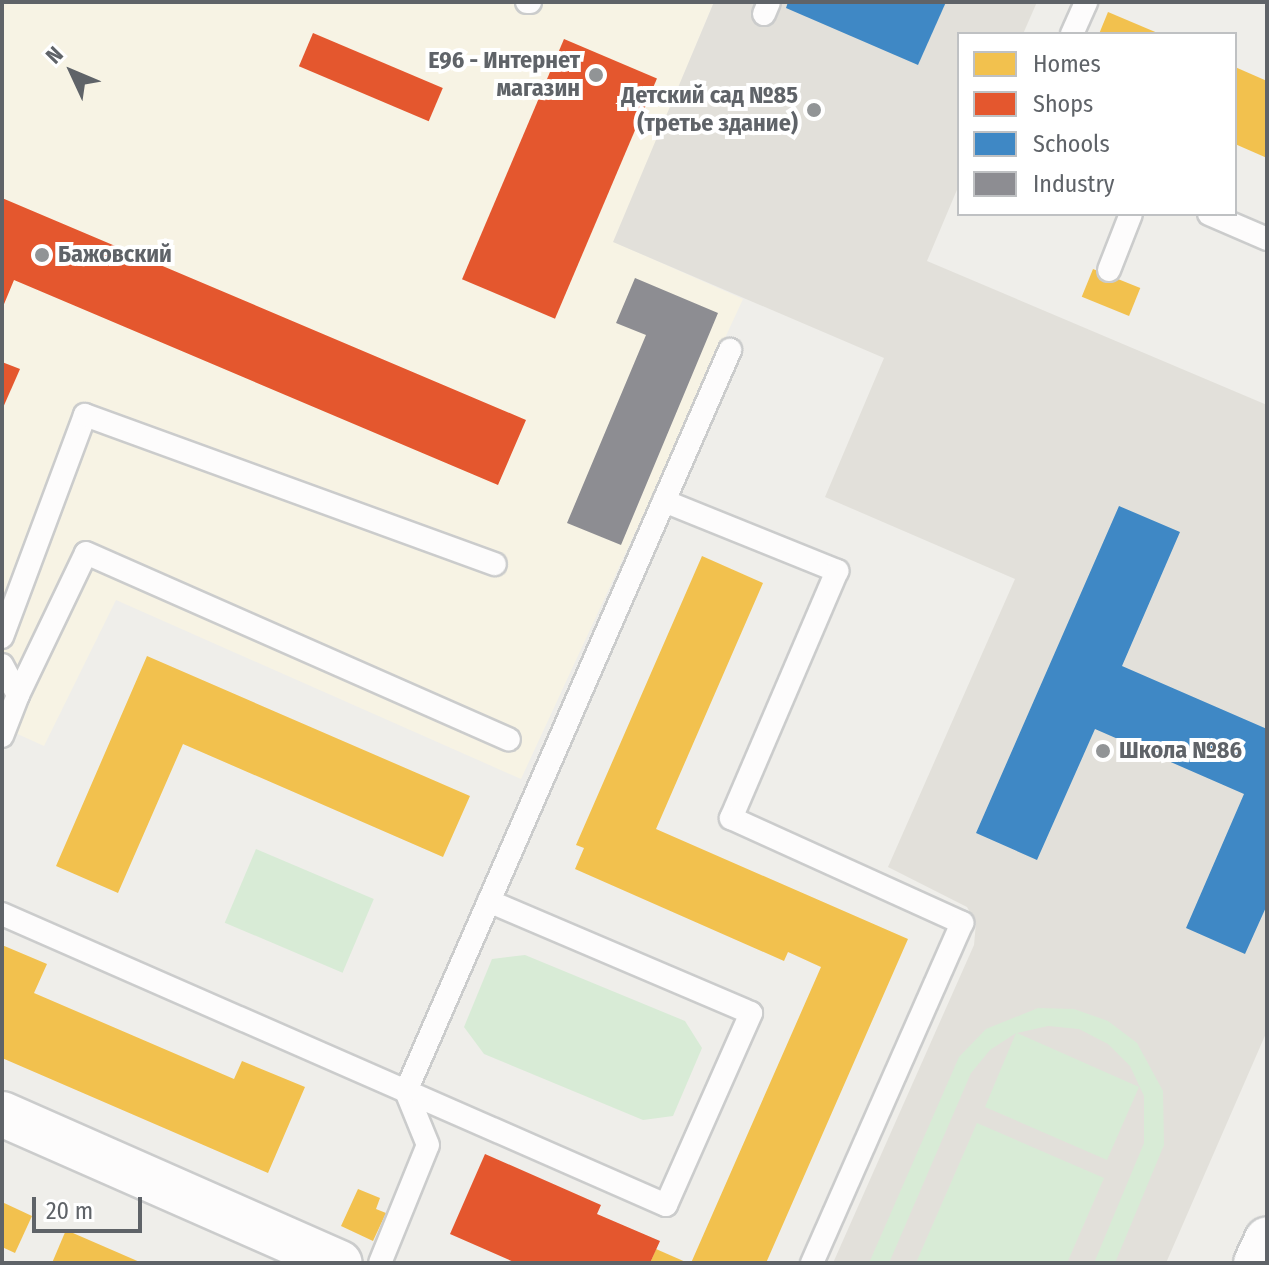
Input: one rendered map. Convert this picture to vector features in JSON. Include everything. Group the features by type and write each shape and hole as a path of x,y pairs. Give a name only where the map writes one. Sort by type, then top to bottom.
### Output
{"street":[{"path":"2,1114 332,1262"},
{"path":"1256,1263 1267,1239"}],"lane":[{"path":"1073,32 1086,2"},
{"path":"1109,270 1130,216"},
{"path":"1214,216 1267,239"},
{"path":"380,1263 428,1145 406,1091 730,350"},
{"path":"2,637 85,415 495,564"},
{"path":"664,501 837,571 731,818 962,923 812,1263"},
{"path":"2,736 11,703 86,553 509,740"},
{"path":"2,665 11,703"},
{"path":"2,914 666,1205 751,1013 489,901"}],"shaded area":[{"path":"2,2 714,2 614,242 743,299 521,779 116,600 44,746 2,727"},
{"name":"Школа №86","path":"714,2 1037,2 1024,32 957,32 957,190 927,261 1267,405 1267,1031 1166,1263 833,1263 974,945 976,923 967,907 888,867 1015,579 825,497 884,358 613,242"}],"green space":[{"path":"256,849 374,899 343,973 225,923"},
{"path":"525,955 685,1021 702,1048 673,1116 643,1120 484,1054 464,1027 492,959"},
{"path":"1038,1008 1074,1009 1108,1021 1137,1043 1163,1091 1164,1145 1115,1263 1094,1263 1144,1143 1144,1096 1130,1066 1108,1044 1079,1029 1048,1026 1017,1033 1139,1087 1107,1160 985,1107 1016,1033 990,1050 971,1073 889,1263 869,1263 959,1057 986,1029"},
{"path":"977,1123 1104,1178 1067,1263 916,1263"}],"building: Homes":[{"path":"1108,12 1155,32 1100,32"},
{"path":"1237,68 1267,81 1267,158 1237,145"},
{"path":"1093,269 1140,288 1129,316 1082,297"},
{"path":"702,556 763,583 656,829 908,939 766,1263 691,1263 821,967 788,952 784,961 575,869 584,848 576,845"},
{"path":"147,656 470,796 443,857 183,744 118,893 56,866"},
{"path":"2,945 47,964 34,993 234,1079 242,1061 305,1087 268,1173 2,1058"},
{"path":"358,1189 380,1198 376,1209 386,1213 373,1241 341,1226"},
{"path":"2,1202 32,1216 15,1253 2,1247"},
{"path":"66,1230 142,1263 52,1263"},
{"path":"656,1249 688,1263 650,1263"}],"building: Shops":[{"path":"313,33 443,88 429,121 299,66"},
{"path":"564,39 657,78 555,319 462,279"},
{"path":"2,198 526,420 498,485 14,280 2,309"},
{"path":"2,362 20,369 2,410"},
{"path":"485,1154 601,1205 597,1214 660,1241 650,1263 516,1263 450,1234"}],"building: Schools":[{"path":"788,2 946,2 918,65 786,8"},
{"path":"1119,506 1180,532 1122,666 1267,729 1267,905 1245,954 1186,928 1244,794 1095,729 1037,860 976,833"}],"building: Industry":[{"path":"635,278 718,313 621,545 567,523 646,335 616,323"}],"place":[{"name":"Е96 - Интернет магазин","path":"596,75"},
{"name":"Детский сад №85 (третье здание)","path":"814,110"},
{"name":"Бажовский","path":"42,255"},
{"name":"Школа №86","path":"1103,751"}]}
